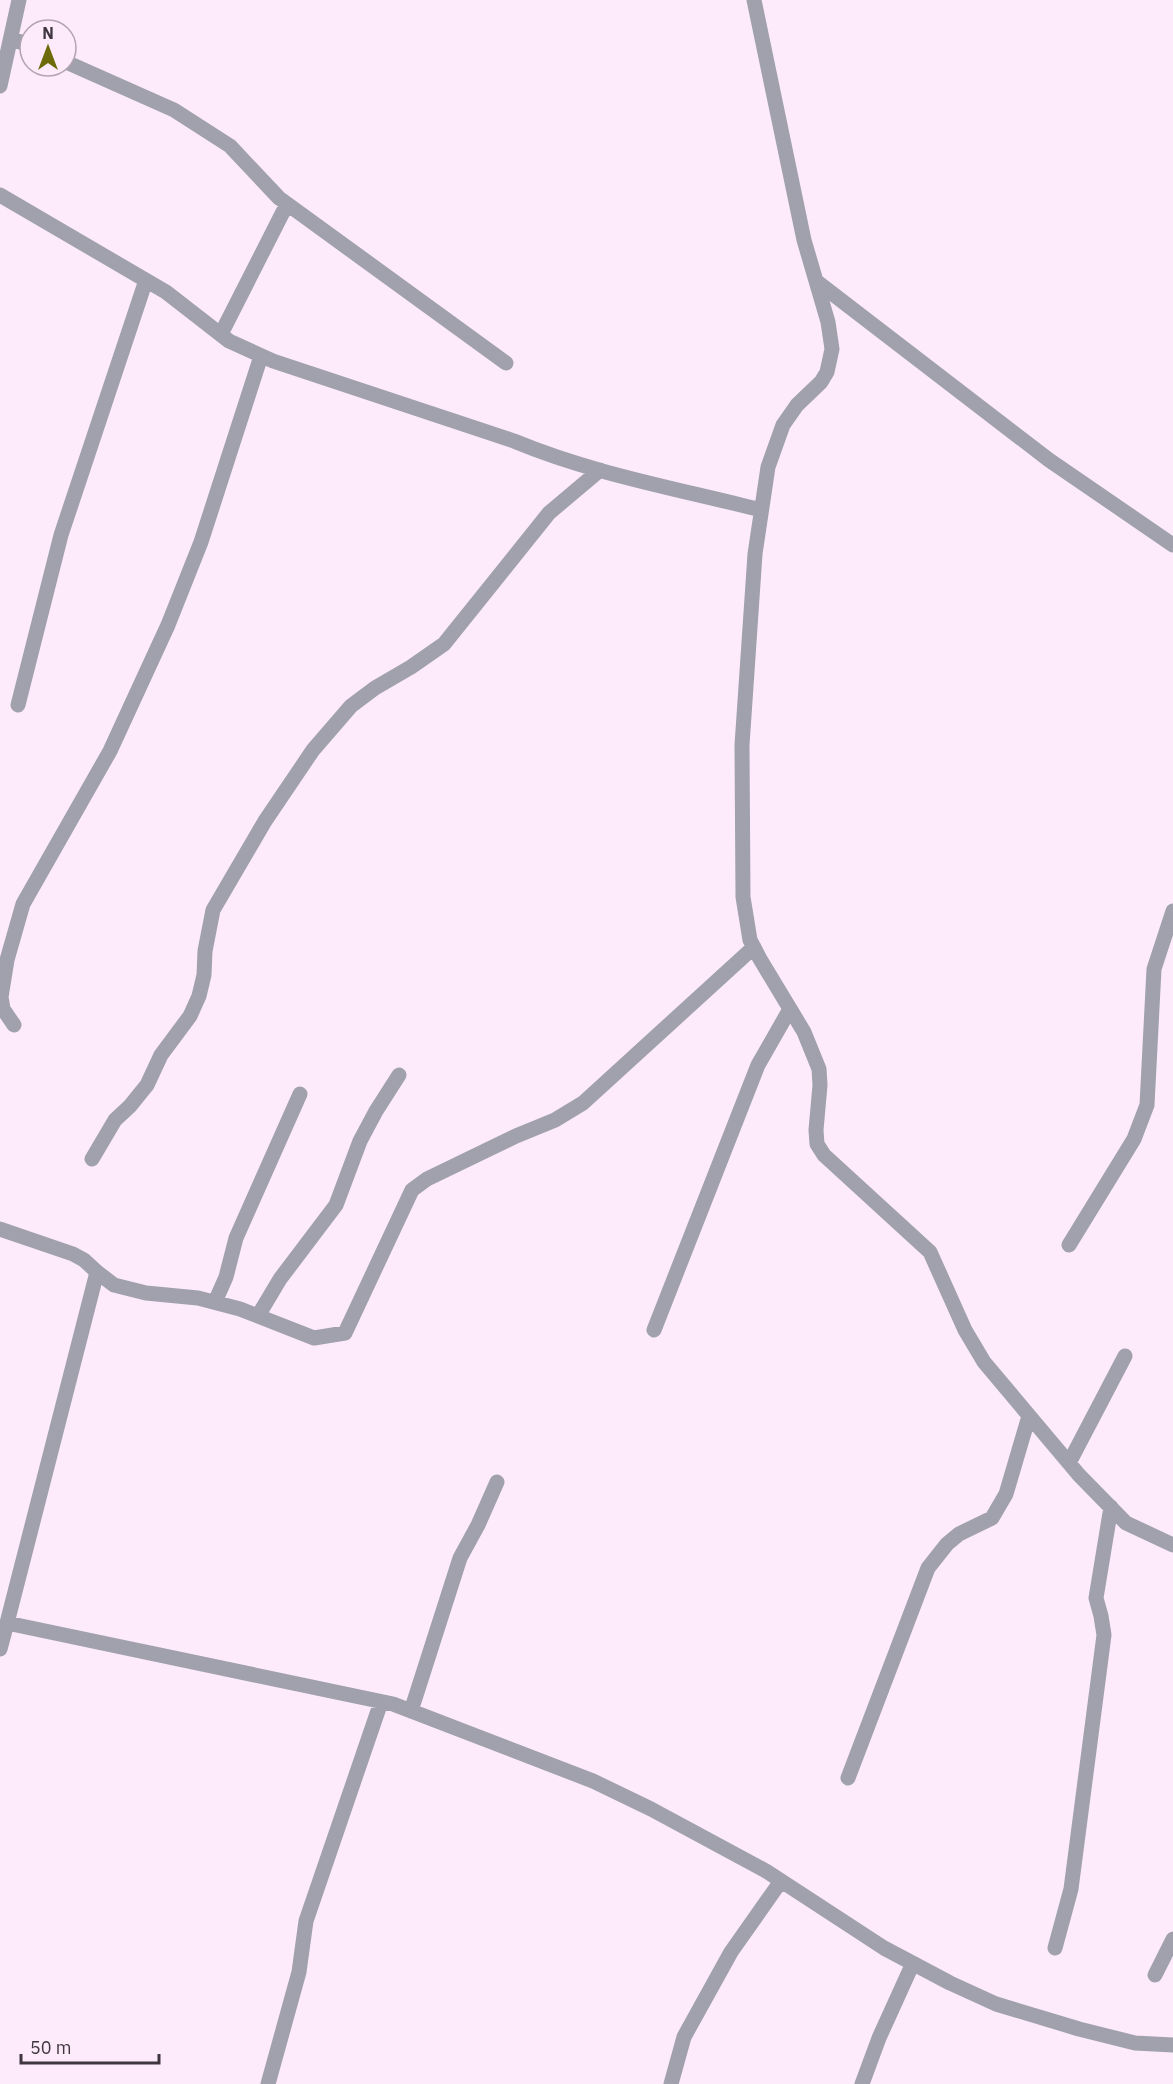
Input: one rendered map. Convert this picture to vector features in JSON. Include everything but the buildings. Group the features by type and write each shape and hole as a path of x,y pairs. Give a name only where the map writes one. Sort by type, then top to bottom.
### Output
{"street":[{"path":"0,86 19,0"},
{"path":"754,0 804,240 828,322 832,349 827,372 821,382 797,405 783,425 768,467 761,510 755,554 742,745 743,897 750,940 804,1032 819,1069 816,1130 817,1144 824,1155 930,1252 965,1330 984,1362 1069,1463 1126,1523 1173,1545"},
{"path":"11,38 18,41"},
{"path":"78,67 174,110 230,146 279,198 506,363"},
{"path":"0,195 166,292 229,341 261,356 514,441 548,455 761,510"},
{"path":"221,334 287,204"},
{"path":"18,705 61,535 146,280"},
{"path":"816,281 1048,460 1173,545"},
{"path":"14,1025 3,1009 1,997 23,904 110,751 168,625 201,542 261,356"},
{"path":"92,1159 115,1120 147,1085 161,1055 190,1016 199,996 204,975 205,951 213,910 264,821 313,750 351,706 444,644 549,513 600,470"},
{"path":"1069,1245 1134,1139 1148,1105 1154,969 1173,911"},
{"path":"0,1229 73,1254 114,1284 146,1293 185,1296 215,1302 314,1338 345,1333 412,1190 427,1179 555,1120 583,1103 754,947"},
{"path":"654,1330 758,1065 790,1009"},
{"path":"258,1316 280,1279 336,1206 360,1141 399,1075"},
{"path":"215,1302 236,1238 300,1094"},
{"path":"0,1649 97,1272"},
{"path":"1069,1463 1125,1356"},
{"path":"848,1778 928,1568 947,1544 959,1534 992,1518 1006,1494 1029,1416"},
{"path":"411,1711 460,1558 497,1482"},
{"path":"1055,1948 1071,1888 1089,1757 1104,1635 1096,1598 1111,1507"},
{"path":"7,1623 381,1702 411,1711 593,1781 651,1809 781,1881 884,1948 996,2004 1135,2043 1173,2044"},
{"path":"268,2084 299,1972 306,1921 381,1702"},
{"path":"671,2084 684,2037 730,1952 781,1881"},
{"path":"1155,1975 1173,1939"},
{"path":"862,2084 879,2038 913,1963"}]}
